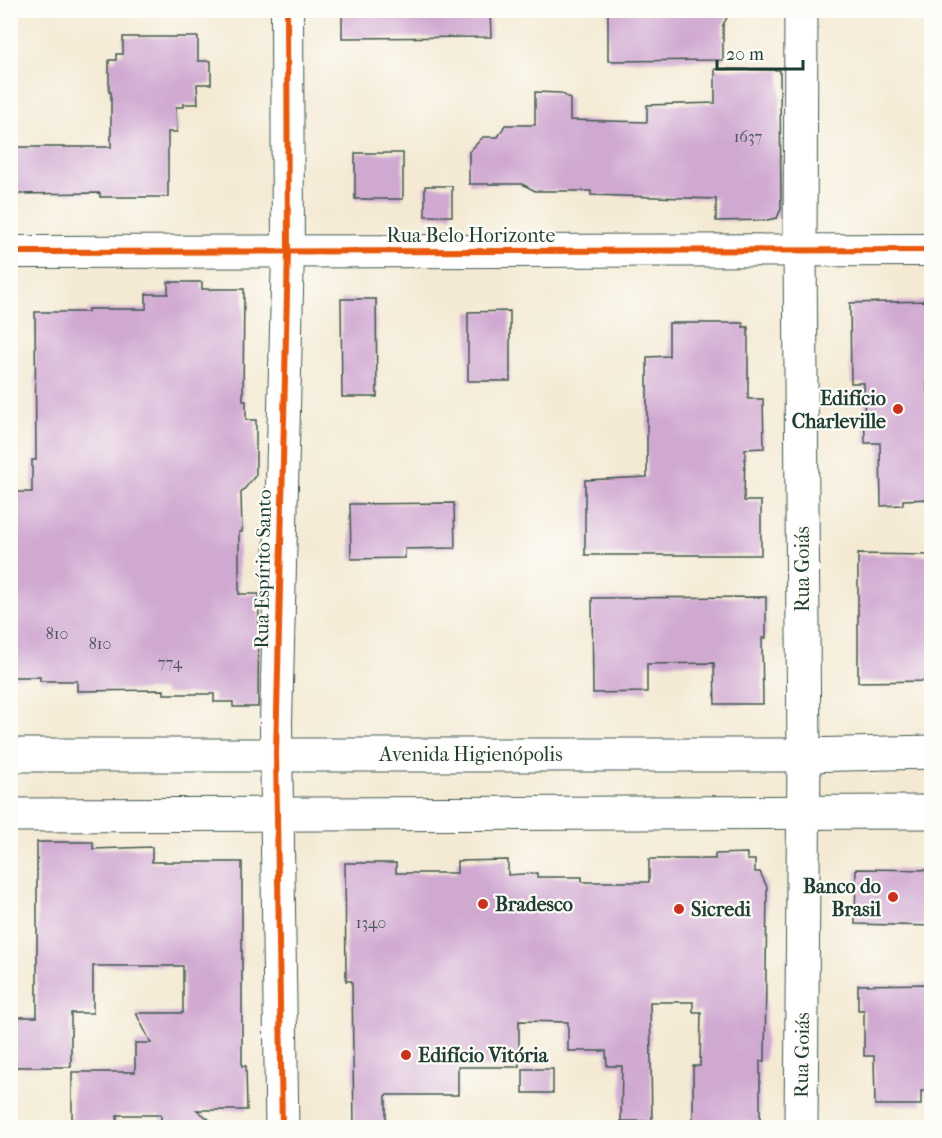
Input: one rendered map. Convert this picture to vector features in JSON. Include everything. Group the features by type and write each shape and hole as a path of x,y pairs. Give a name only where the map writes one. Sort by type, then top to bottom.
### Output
{"main road":[{"name":"Rua Goiás","path":"801,10 800,250 804,755 801,1128"},
{"name":"Avenida Higienópolis","path":"10,755 804,755 932,752"},
{"path":"10,815 932,812"},
{"name":"Rua Espírito Santo","path":"277,815 282,1128"}],"street":[{"name":"Rua Espírito Santo","path":"277,815 276,754 288,251 288,10"},
{"name":"Rua Belo Horizonte","path":"10,252 932,250"}],"building":[{"path":"342,10 490,10 491,37 342,38"},
{"path":"608,10 731,10 723,25 723,60 608,61"},
{"path":"123,37 198,37 198,61 211,61 211,84 197,84 198,104 184,104 184,107 176,107 177,132 168,132 168,197 100,197 100,193 10,194 10,147 111,147 109,60 116,60 116,54 123,54"},
{"path":"715,69 780,70 781,209 777,218 716,221 716,199 591,195 591,191 535,191 522,184 469,184 469,152 483,137 498,137 505,125 535,125 535,92 561,93 570,99 570,120 647,122 647,105 715,103"},
{"path":"355,153 403,153 403,199 355,199"},
{"path":"425,186 452,186 452,216 425,216"},
{"path":"168,282 202,282 202,289 244,289 243,401 246,401 246,420 256,420 256,475 241,493 239,594 259,594 258,707 233,707 233,702 214,702 214,694 164,694 164,690 77,691 77,681 40,681 40,677 10,677 10,492 32,492 32,460 36,460 35,312 146,309 146,294 168,294"},
{"path":"341,299 376,299 377,397 342,397"},
{"path":"927,301 927,393 931,393 932,499 903,500 903,505 881,506 880,443 865,443 864,383 851,383 850,303"},
{"path":"510,311 510,381 468,381 468,312"},
{"path":"669,323 743,323 743,327 748,327 748,399 763,399 764,448 745,449 744,501 761,501 761,555 585,555 585,480 647,477 647,357 669,356"},
{"path":"454,503 455,548 405,549 405,558 351,559 350,504"},
{"path":"858,554 932,555 932,681 858,682"},
{"path":"766,597 766,638 762,638 763,704 715,704 714,663 647,664 647,692 593,693 592,598"},
{"path":"37,842 93,842 93,849 152,847 152,862 242,862 242,1066 246,1066 247,1110 197,1110 220,1128 161,1128 161,1115 117,1115 117,1122 72,1122 72,1072 135,1072 135,1043 151,1043 136,1013 183,1013 183,966 93,966 93,1013 71,1013 71,1067 10,1067 10,1017 37,1017"},
{"path":"747,853 747,860 755,860 755,872 760,872 767,887 765,1061 760,1061 760,1122 735,1122 735,1128 693,1128 693,1066 700,1066 701,1012 693,1012 693,1002 650,1002 652,1121 621,1121 622,1066 607,1066 606,1051 568,1051 568,1022 519,1021 519,1067 458,1067 458,1095 386,1095 386,1128 354,1128 352,981 346,981 345,863 396,863 396,873 457,873 457,861 508,860 508,875 537,873 537,877 582,877 582,882 649,882 649,859 715,859 715,854"},
{"name":"Banco do Brasil","path":"856,869 932,870 932,926 855,924"},
{"path":"932,984 932,1091 921,1091 921,1105 875,1105 874,1056 864,1056 864,1010 858,1010 858,985"},
{"path":"523,1069 553,1069 553,1093 523,1093"}],"cycle path":[{"path":"282,1128 276,754 288,251 287,10"},
{"path":"10,252 932,250"}],"place":[{"name":"Edifício Charleville","path":"898,409"},
{"name":"Banco do Brasil","path":"893,897"},
{"name":"Bradesco","path":"483,904"},
{"name":"Sicredi","path":"679,909"},
{"name":"Edifício Vitória","path":"406,1055"}]}
